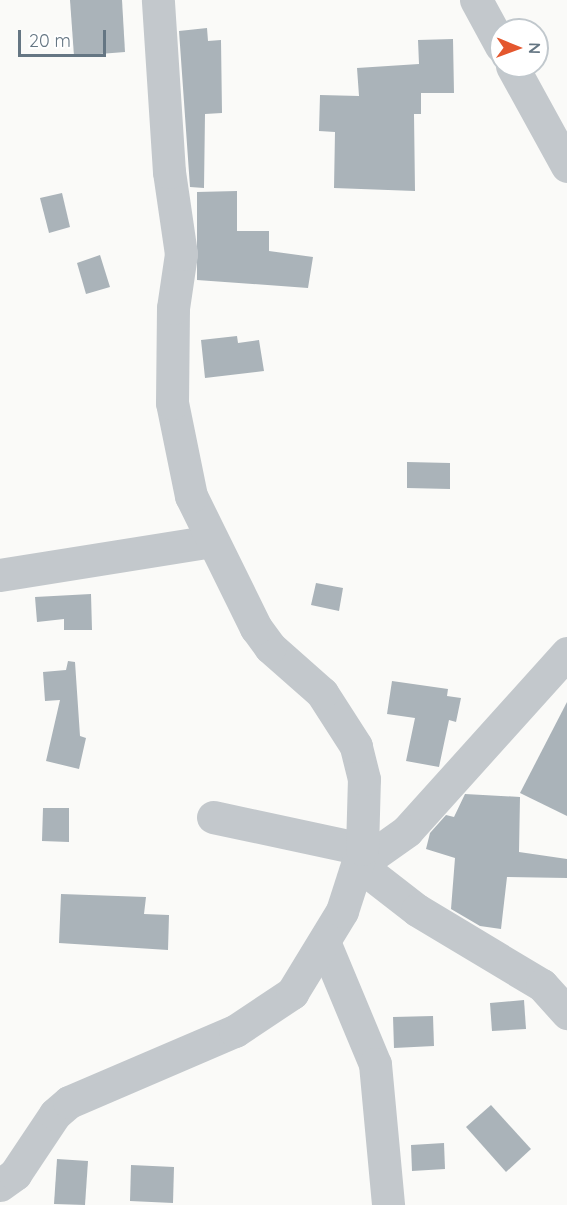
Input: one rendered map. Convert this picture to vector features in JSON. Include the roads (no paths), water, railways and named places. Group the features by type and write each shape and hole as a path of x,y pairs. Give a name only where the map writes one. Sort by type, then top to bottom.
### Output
{"street":[{"path":"0,1185 15,1174 55,1114 69,1102 235,1031 275,1007 291,993 325,944 360,857 364,779 356,746 322,693 270,647 256,628 191,495 172,403 173,308 181,254 169,172 158,0"},
{"path":"476,0 489,24"},
{"path":"519,78 567,166"},
{"path":"0,575 212,541"},
{"path":"360,857 407,831 567,653"},
{"path":"213,817 360,857 425,915 542,985 567,1013"},
{"path":"325,944 375,1064 388,1205"}]}
